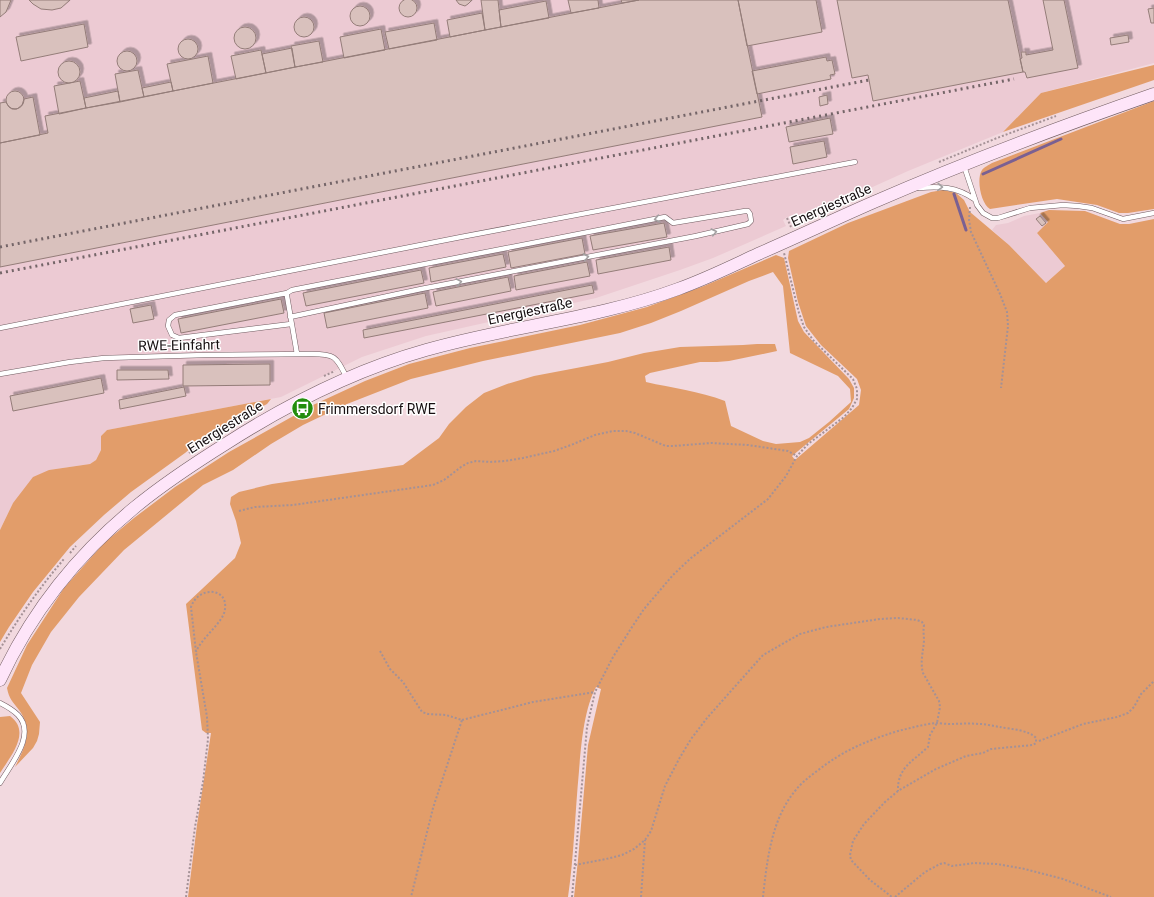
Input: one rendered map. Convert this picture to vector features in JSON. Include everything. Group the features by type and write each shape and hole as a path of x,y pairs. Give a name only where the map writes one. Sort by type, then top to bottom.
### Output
{"main road":[{"name":"Energiestraße","path":"0,680 9,660 24,634 52,593 91,547 140,502 179,474 242,433 286,408 348,378 394,360 433,348 596,313 655,297 696,282 904,189 1014,145 1154,94"}],"lane":[{"path":"0,328 446,240 856,162"},
{"path":"963,165 974,199 981,211 994,218 1030,208 1064,205 1092,208 1123,219 1154,213"},
{"path":"904,189 934,186 946,187 960,191 974,199"},
{"path":"290,317 696,236 748,224 751,220 750,213 745,211 674,223 665,218 300,288 291,290 287,293 175,315 169,320 168,326 170,334 179,338 291,324"},
{"path":"287,293 286,296 297,354"},
{"name":"RWE-Einfahrt","path":"0,374 70,362 104,358 325,354 338,361 348,378"},
{"path":"0,703 11,709 20,717 23,723 24,738 21,748 0,783"}],"path":[{"path":"974,199 969,215 969,226 1004,303 1008,317 1008,331 1001,388"},
{"path":"787,218 791,228"},
{"path":"572,897 586,740 590,714 595,692 613,657 644,609 673,575 691,558 768,499 786,476 797,456 805,447 838,421 856,402 858,391 853,379 813,340 804,327 782,244"},
{"path":"239,511 255,507 292,505 433,486 468,463 476,461 497,462 523,458 571,446 594,435 612,431 626,431 635,433 666,446 710,443 748,445 788,451 797,456"},
{"path":"186,897 208,739 207,717 196,652 191,607 194,600 201,594 214,592 219,594 224,601 226,606 224,614 222,619 203,640 196,652"},
{"path":"575,865 606,859 622,854 634,849 645,839 651,831 665,786 683,752 707,718 763,655 800,634 826,626 880,619 906,618 917,620 922,622 924,625 922,670 940,704 940,711 937,723 930,735 928,747 909,762 897,782 898,791"},
{"path":"380,651 390,669 406,687 422,712 428,714 446,715 462,720 533,702 595,692"},
{"path":"1038,741 1083,724 1117,717 1128,713 1134,707 1141,694 1154,681"},
{"path":"411,897 433,808 462,720"},
{"path":"763,897 772,840 786,806 797,789 841,754 854,747 880,737 918,726 937,723 980,724 1014,729 1034,735 1036,738 1036,743 1033,745 991,750 966,756 936,770 898,791 864,824 853,841 850,855 851,860 854,865 870,880 892,897"},
{"path":"641,897 645,839"},
{"path":"895,897 925,872 940,864 944,863 952,866 974,863 997,864 1025,869 1063,879 1111,897"}],"shaded area":[{"path":"0,0 1154,0 1154,63 1041,93 1003,132 908,171 793,223 790,216 787,217 783,220 786,226 713,258 680,270 596,298 426,336 362,357 281,397 107,430 101,436 101,450 96,460 90,464 49,470 13,503 0,530"},
{"path":"1154,65 1154,80 1003,132 1041,93"},
{"path":"1154,101 1154,209 1119,213 1097,205 1057,199 990,209 984,202 980,191 980,174 984,168 992,163"},
{"path":"943,190 956,193 964,200 970,212 1009,245 1046,283 1065,266 1037,233 1048,222 1040,213 1049,210 1085,211 1120,224 1129,224 1154,219 1154,897 574,897 588,745 601,689 596,687 586,717 582,739 572,866 568,897 188,897 211,733 206,733 202,730 186,604 235,558 241,543 230,504 231,497 239,492 272,484 403,465 439,438 449,424 466,407 484,393 534,376 680,347 775,344 777,351 729,361 700,362 650,373 645,376 646,382 695,392 725,401 731,426 763,441 776,444 800,442 809,438 851,402 850,389 838,376 790,353 783,286 773,272 651,323 620,333 483,361 411,379 347,404 303,425 271,444 233,470 203,485 124,550 79,597 51,632 32,665 21,693 40,722 39,734 33,748 15,767 25,745 27,732 24,717 10,698 7,688 27,645 64,588 104,543 134,518 175,487 229,452 313,405 365,381 409,364 470,348 580,325 647,307 704,286 776,255 784,258 798,321 804,332 849,379 854,388 854,398 849,409 792,456 795,460 859,405 861,390 857,379 821,345 806,326 798,302 788,258 789,251 848,223 931,192"},
{"path":"1040,213 1048,222 1037,233 1065,266 1046,283 1009,245 992,230 996,225 1008,223 1024,216"},
{"path":"271,399 267,404 207,435 131,492 104,515 70,547 33,592 0,642 0,530 13,503 33,477 49,470 90,464 96,460 101,450 101,436 107,430"},
{"path":"10,716 16,722 19,729 19,737 13,752 0,773 0,717"}],"building":[{"path":"408,-1 414,2 417,8 414,14 408,17 402,14 399,8 402,2"},
{"path":"0,0 11,0 6,12 0,17"},
{"path":"29,0 70,0 61,8 52,10 41,9"},
{"path":"456,0 472,0 465,6 459,4"},
{"path":"481,0 498,0 501,27 485,30"},
{"path":"568,0 598,0 599,8 571,13"},
{"path":"621,0 639,0 622,3"},
{"path":"639,0 738,0 762,117 0,267 0,143 48,133 45,116"},
{"path":"738,0 816,0 822,32 747,46"},
{"path":"837,0 1008,0 1023,72 873,101 868,75 852,78"},
{"path":"1043,0 1064,0 1078,68 1027,78 1025,72 1023,72 1020,59 1022,58 1021,52 1026,52 1026,55 1053,50"},
{"path":"546,1 549,18 501,27 499,10"},
{"path":"360,6 367,9 370,16 367,23 360,26 353,23 350,16 353,9"},
{"path":"1154,8 1154,23 1151,23 1148,9"},
{"path":"482,13 485,30 450,37 447,20"},
{"path":"304,17 311,20 314,27 311,34 304,37 297,34 294,27 297,20"},
{"path":"434,23 437,40 389,49 385,32"},
{"path":"84,24 88,47 21,61 16,37"},
{"path":"245,27 253,30 256,38 253,46 245,49 237,46 234,38 237,30"},
{"path":"381,29 385,50 344,58 340,37"},
{"path":"1128,35 1129,42 1111,45 1110,38"},
{"path":"188,39 195,42 198,49 195,56 188,59 181,56 178,49 181,42"},
{"path":"319,41 323,62 295,67 291,46"},
{"path":"292,48 295,67 266,73 262,54"},
{"path":"261,50 266,73 236,79 231,56"},
{"path":"123,51 131,51 137,57 137,65 131,71 123,71 117,65 117,57"},
{"path":"208,56 213,83 173,91 167,64"},
{"path":"826,57 827,61 832,60 835,74 830,75 831,79 757,94 752,71"},
{"path":"69,61 73,62 79,68 79,76 73,82 69,83 65,82 59,76 58,72 59,68 65,62"},
{"path":"138,70 144,97 120,102 115,74"},
{"path":"80,81 86,108 59,114 54,86"},
{"path":"171,82 173,91 144,97 142,88"},
{"path":"15,91 21,94 24,100 21,106 15,109 9,106 6,100 9,94"},
{"path":"118,91 120,102 86,108 84,98"},
{"path":"827,95 828,104 820,106 819,97"},
{"path":"33,97 40,135 0,143 0,103 6,102 12,109 17,109 22,105 24,99"},
{"path":"830,118 833,134 789,142 786,127"},
{"path":"824,141 827,157 793,164 790,147"},
{"path":"1040,216 1046,223 1042,226 1036,219"},
{"path":"664,223 667,237 593,250 590,236"},
{"path":"582,238 585,254 511,268 508,252"},
{"path":"669,247 671,260 598,274 596,260"},
{"path":"503,254 506,267 431,282 429,268"},
{"path":"587,262 590,276 516,290 514,276"},
{"path":"421,270 424,283 306,306 303,293"},
{"path":"508,277 511,291 436,306 433,292"},
{"path":"592,285 594,293 364,338 363,330"},
{"path":"425,293 428,308 327,328 324,313"},
{"path":"281,299 284,313 181,333 178,319"},
{"path":"151,305 154,319 133,323 130,309"},
{"path":"270,364 270,385 183,386 183,365"},
{"path":"117,370 168,370 169,379 117,380"},
{"path":"101,378 104,393 13,411 10,396"},
{"path":"184,387 186,396 120,409 119,400"}],"waterway":[{"path":"983,174 1061,139"},
{"path":"954,194 966,230"}],"railway":[{"path":"0,273 1014,79"},
{"path":"0,247 869,80"}],"place":[{"name":"Frimmersdorf RWE","path":"303,409"}]}
